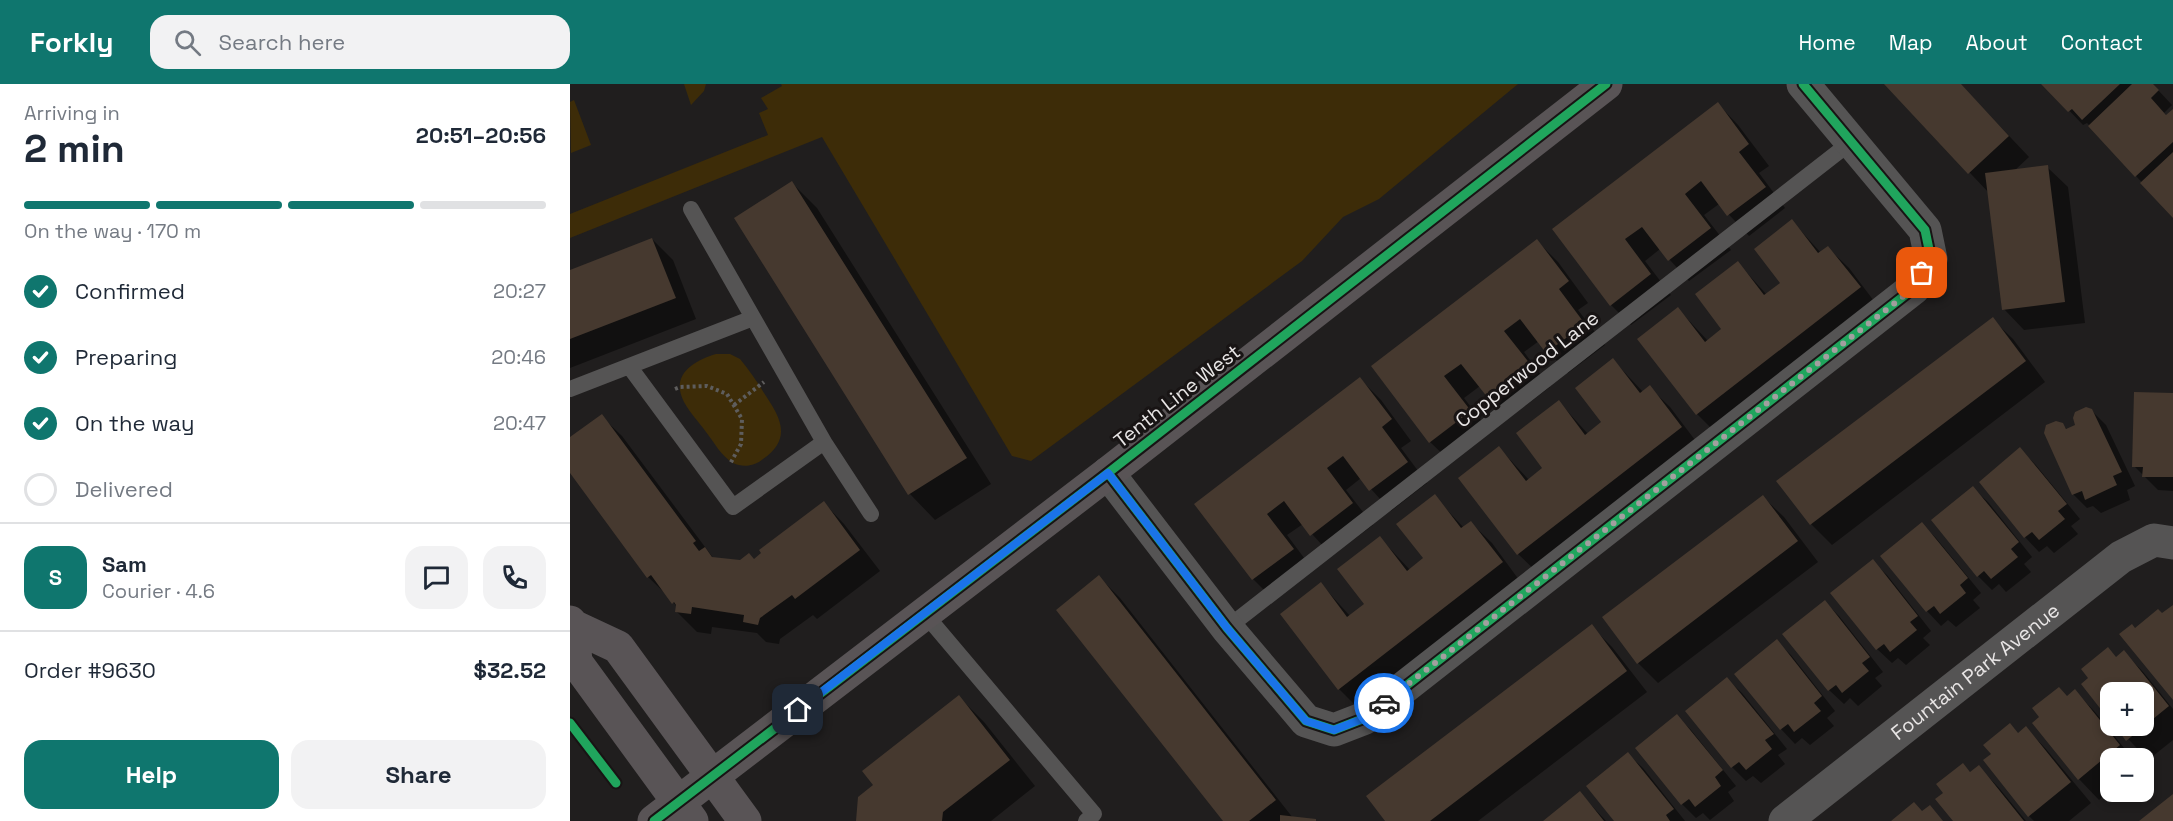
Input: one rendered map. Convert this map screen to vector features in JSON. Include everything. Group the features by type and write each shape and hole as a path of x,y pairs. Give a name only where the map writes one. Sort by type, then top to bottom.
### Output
{"street":[{"name":"Tenth Line West","path":"674,815 712,776 1108,473 1606,84"},
{"path":"1108,473 1227,628 1306,721 1334,730 1365,718 1914,288 1931,259 1925,230 1803,84"},
{"name":"Fountain Park Avenue","path":"1785,821 2121,557 2154,540 2173,543"},
{"path":"572,624 618,647 745,821"},
{"path":"572,624 576,662 674,815"}],"lane":[{"name":"Copperwood Lane","path":"1227,628 1851,142"},
{"path":"692,209 824,442 871,514"},
{"path":"570,389 753,318"},
{"path":"629,366 734,507 824,442"},
{"path":"924,613 1094,813 1086,821"}],"path":[{"path":"734,405 781,368"},
{"path":"653,398 680,387 707,386 727,394 742,419 741,444 718,486"}],"shaded area":[{"path":"684,84 706,84 704,91 691,105"},
{"path":"781,84 1518,84 1379,199 1343,217 1302,261 1031,461 1012,456 822,137 570,238 570,214 768,135 759,113 768,109 761,98 782,86"},
{"path":"574,100 591,145 571,153 570,102"},
{"path":"716,354 730,354 740,359 759,384 779,419 781,435 778,443 763,459 753,465 737,465 725,457 689,410 680,392 680,384 686,370 699,361"}],"building":[{"path":"1884,84 1961,84 2009,136 1968,174"},
{"path":"2041,84 2120,84 2082,120 2072,109 2068,112"},
{"path":"2132,84 2153,84 2159,90 2151,98 2166,115 2173,109 2173,142 2135,177 2088,126"},
{"path":"1718,102 1749,144 1739,152 1766,187 1727,216 1701,181 1685,194 1711,228 1668,261 1642,227 1625,239 1651,274 1610,306 1552,229"},
{"path":"2173,152 2173,218 2140,183"},
{"path":"2048,165 2065,302 2002,310 1985,173"},
{"path":"792,181 967,458 908,495 734,218"},
{"path":"1792,219 1818,253 1828,246 1861,287 1696,415 1637,339 1678,307 1705,342 1721,329 1695,294 1738,261 1764,295 1780,283 1754,249"},
{"path":"652,238 676,298 570,339 570,270"},
{"path":"1537,239 1569,281 1559,289 1585,324 1546,353 1520,319 1504,331 1531,365 1488,398 1461,364 1444,376 1471,411 1429,443 1371,366"},
{"path":"1993,317 2026,361 1810,525 1776,481"},
{"path":"1613,358 1640,393 1650,385 1682,427 1517,555 1458,478 1499,446 1526,481 1542,468 1516,433 1559,400 1585,435 1601,422 1575,388"},
{"path":"1360,377 1392,419 1382,427 1408,462 1369,491 1343,456 1327,468 1353,503 1310,536 1284,501 1267,514 1294,549 1252,580 1194,504"},
{"path":"2134,392 2173,393 2173,477 2142,477 2143,467 2132,467"},
{"path":"2086,407 2092,409 2122,472 2113,476 2117,485 2085,500 2082,491 2072,495 2044,433 2046,425 2056,421 2063,423 2066,429 2075,425 2073,418 2075,412"},
{"path":"602,414 696,541 693,543 699,551 705,547 712,557 740,560 749,553 754,559 761,553 759,550 824,501 860,550 795,599 792,595 760,618 758,625 743,622 744,615 692,607 691,614 675,612 674,602 672,604 651,575 647,578 570,473 570,437"},
{"path":"2020,447 2067,504 2058,511 2065,519 2039,540 2032,532 2024,538 1979,482"},
{"path":"1973,486 2019,542 2011,549 2018,557 1991,579 1984,571 1977,577 1931,520"},
{"path":"1435,494 1461,528 1471,521 1503,562 1338,690 1280,614 1321,582 1347,617 1364,604 1337,569 1380,536 1407,571 1423,558 1396,524"},
{"path":"1763,495 1798,541 1637,664 1602,617"},
{"path":"1922,522 1968,578 1960,585 1966,593 1940,614 1934,606 1926,612 1880,556"},
{"path":"1873,559 1918,616 1910,622 1917,630 1890,652 1884,644 1876,650 1830,593"},
{"path":"1099,575 1276,800 1249,821 1223,821 1056,610"},
{"path":"1825,600 1870,657 1862,663 1869,671 1842,693 1836,685 1828,691 1782,634"},
{"path":"2173,605 2173,700 2119,634 2132,624 2135,628 2158,609 2162,613"},
{"path":"1592,624 1627,671 1430,821 1385,821 1366,796"},
{"path":"1777,639 1822,696 1814,703 1821,711 1794,732 1788,724 1780,730 1734,674"},
{"path":"2108,647 2116,657 2124,650 2150,682 2100,682 2100,708 2081,684 2088,678 2081,669"},
{"path":"1727,677 1774,734 1765,740 1772,749 1746,770 1739,762 1731,768 1685,711"},
{"path":"2059,687 2067,696 2075,689 2100,720 2100,736 2113,736 2120,745 2116,748 2100,748 2100,762 2078,780 2032,723 2039,717 2032,708"},
{"path":"2154,687 2169,706 2154,718"},
{"path":"959,695 1010,760 943,812 942,821 856,821 858,797 873,785 862,771"},
{"path":"1677,714 1723,770 1715,777 1721,786 1695,807 1689,799 1681,805 1635,748"},
{"path":"2010,723 2018,733 2026,726 2071,782 2028,817 1983,760 1991,754 1983,745"},
{"path":"2122,736 2132,736 2126,741"},
{"path":"1628,752 1674,809 1666,815 1670,821 1614,821 1586,786"},
{"path":"1963,763 1970,772 1979,765 2024,821 1953,821 1935,799 1943,793 1936,784"},
{"path":"1580,791 1604,821 1543,821"},
{"path":"2173,794 2173,821 2139,821"},
{"path":"1914,802 1922,811 1930,805 1943,821 1891,821"},
{"path":"1280,815 1316,819 1316,821 1280,821"}],"cycle path":[{"path":"654,821 1108,473 1606,84"},
{"path":"1108,473 1227,628 1306,721 1334,730 1365,718 1914,288 1931,259 1925,230 1803,84"},
{"path":"570,723 616,783"}],"way so far":[{"path":"1384,703 1914,288 1922,273"}],"route":[{"path":"798,710 1108,473 1227,628 1306,721 1334,730 1365,718 1384,703"}]}
